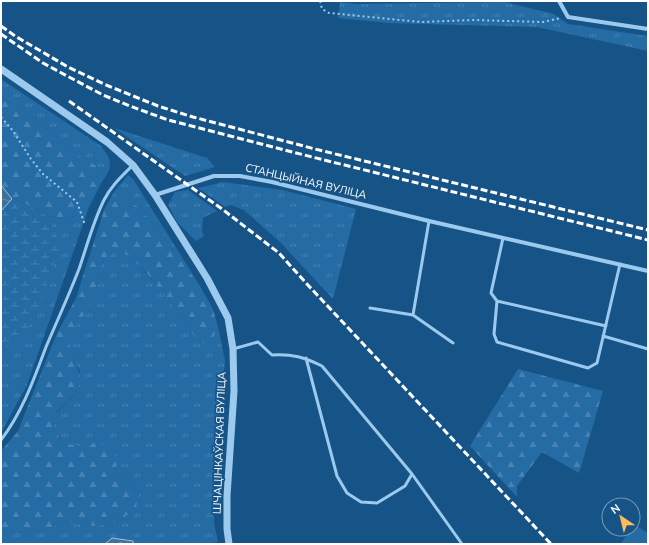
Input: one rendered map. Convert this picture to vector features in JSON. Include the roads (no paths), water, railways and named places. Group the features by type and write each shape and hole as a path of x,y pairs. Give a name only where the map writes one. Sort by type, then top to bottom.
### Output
{"street":[{"path":"559,1 568,17 648,29"},
{"path":"1,69 106,142 133,165 155,195"},
{"name":"СТАНЦЫЙНАЯ ВУЛІЦА","path":"155,195 214,176 240,176 272,182 429,221 648,271"},
{"name":"ШЧАЦІНКАЎСКАЯ ВУЛІЦА","path":"155,195 207,278 228,318 233,349 234,392 227,496 227,529 229,544"}],"lane":[{"path":"1,440 11,427 27,396 80,267 89,235 104,200 117,180 133,165"},
{"path":"413,315 429,221"},
{"path":"503,238 491,293 497,301 606,326"},
{"path":"497,301 494,334 496,342 588,368 596,363 620,264"},
{"path":"370,308 413,315 453,343"},
{"path":"603,336 648,349"},
{"path":"233,349 258,342 272,355 286,354 306,358 322,366 412,474 462,544"},
{"path":"306,358 337,476 347,493 361,502 377,503 405,486 412,474"}],"water":[{"path":"1,185 12,199 1,211"},
{"path":"112,538 133,541 133,544 105,544"}],"railway":[{"path":"1,26 15,36 68,67 106,85 158,106 193,117 315,149 648,230"},
{"path":"1,34 43,63 103,95 168,120 648,240"},
{"path":"69,101 222,209 279,253 551,544"}]}
